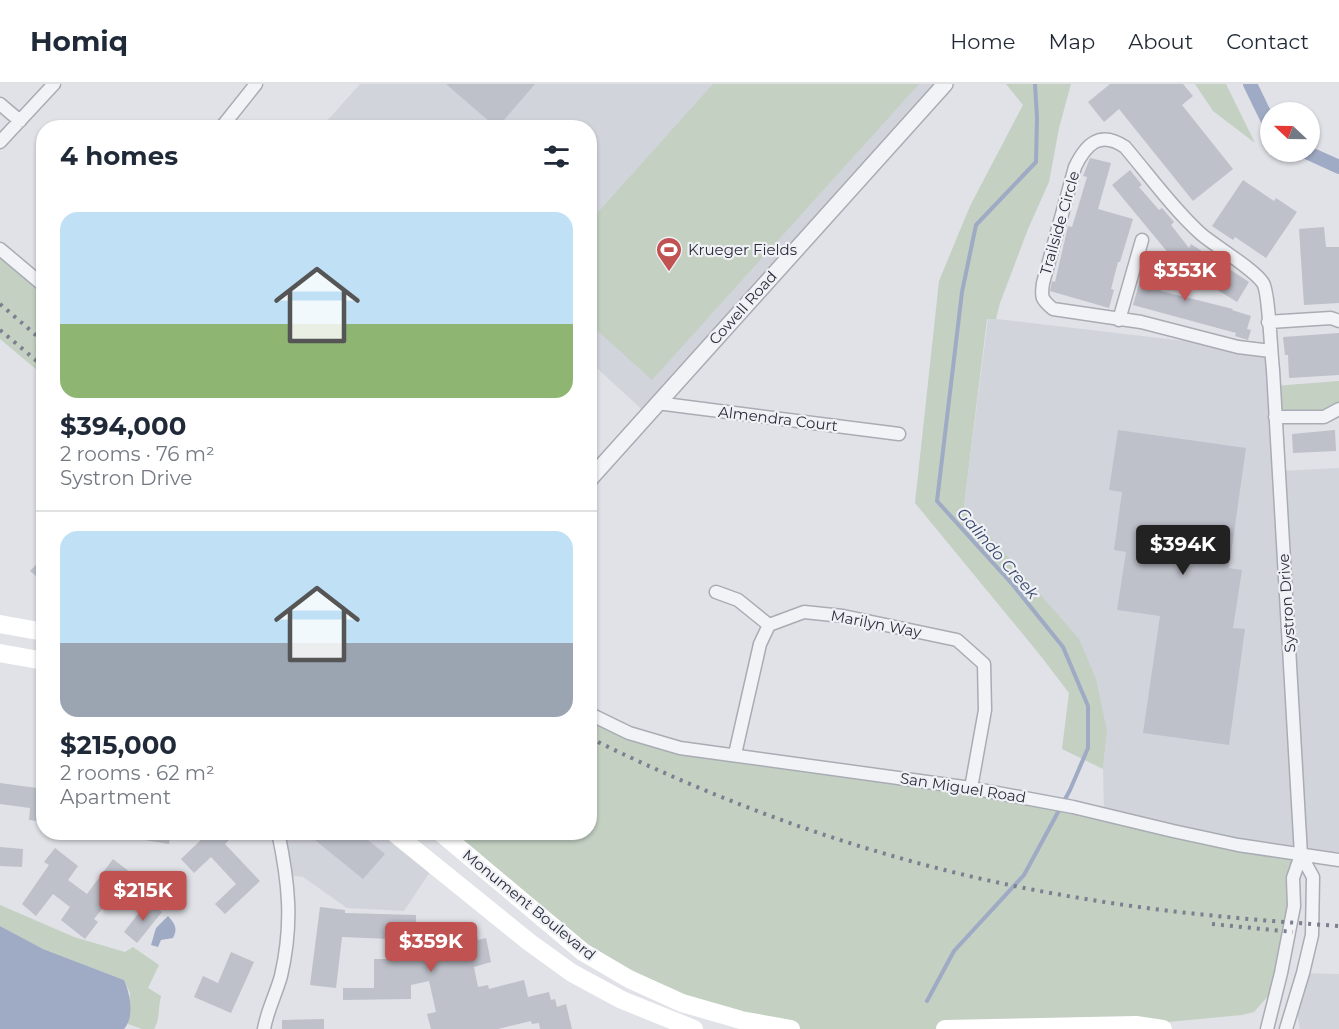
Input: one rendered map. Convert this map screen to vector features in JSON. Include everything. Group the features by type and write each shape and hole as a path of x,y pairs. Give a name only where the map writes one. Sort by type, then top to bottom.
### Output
{"main road":[{"path":"5,626 36,631"},
{"path":"0,653 36,660"},
{"name":"Monument Boulevard","path":"403,840 529,942 572,973 622,1000 694,1029"},
{"name":"Monument Boulevard","path":"450,840 583,952 629,979 682,1003 741,1020 791,1029"},
{"path":"945,1029 1136,1025 1163,1029"}],"street":[{"path":"0,142 54,84"},
{"path":"227,120 256,84"},
{"name":"Cowell Road","path":"597,471 945,84"},
{"path":"0,104 20,122"},
{"name":"Trailside Circle","path":"1104,138 1116,141 1125,147 1200,233 1263,283 1266,291 1271,351 1238,347 1141,322 1119,320 1053,309 1041,296 1075,167 1082,151 1092,142 1104,138"},
{"path":"1119,320 1142,240"},
{"path":"0,249 36,279"},
{"path":"1268,322 1331,318 1339,321"},
{"name":"Systron Drive","path":"1267,1029 1294,906 1293,878 1301,855 1271,351"},
{"name":"Almendra Court","path":"657,403 899,434"},
{"path":"1275,417 1324,417 1339,409"},
{"path":"716,592 738,600 769,625 760,644 735,754"},
{"name":"Marilyn Way","path":"769,625 804,612 843,616 957,640 984,664 985,710 971,788"},
{"name":"San Miguel Road","path":"597,717 629,733 680,748 971,788 1073,807 1184,834 1339,860"},
{"path":"264,1029 287,946 290,909 287,875 280,840"},
{"name":"Systron Drive","path":"1286,1029 1312,935 1313,877 1301,855"}],"shaded area":[{"name":"Krueger Fields","path":"360,84 945,84 647,414 597,368 597,120 328,120"},
{"path":"988,318 1271,351 1278,471 1339,468 1339,860 1104,814 1103,769 1107,731 964,506"},
{"path":"280,840 402,840 435,867 404,911 347,908 303,877 287,875"},
{"path":"1303,973 1339,974 1339,1029 1300,1029 1297,1013"}],"green space":[{"name":"Krueger Fields","path":"713,84 919,84 652,380 597,330 597,213"},
{"path":"1006,84 1071,84 1059,128 1049,182 1028,229 996,319 987,319 964,506 1079,639 1096,679 1107,731 1103,769 1062,749 1069,693 915,503 939,281 970,206 1023,105"},
{"path":"1195,84 1226,84 1255,143 1213,111"},
{"path":"0,249 36,280 36,369 0,339"},
{"path":"1339,381 1339,409 1275,417 1274,386"},
{"path":"597,717 680,748 971,788 1301,855 1281,973 1269,995 1254,1012 1242,1015 1136,1025 791,1029 629,979 447,840 597,840"},
{"path":"0,905 74,937 125,952 133,947 159,965 148,988 161,996 154,1029 142,1029 128,1024 130,993 124,980 43,949 0,926"}],"water":[{"path":"168,916 175,926 173,938 161,940 158,947 151,945 156,928"},
{"path":"0,926 43,949 124,980 130,998 130,1012 124,1029 0,1029"}],"building":[{"path":"446,84 535,84 504,120 488,120"},
{"path":"1110,84 1183,84 1193,96 1182,105 1233,169 1193,201 1119,109 1104,122 1088,102"},
{"path":"1090,158 1111,163 1098,209 1133,219 1120,262 1118,262 1109,308 1050,291 1052,281 1055,282 1068,226 1072,227 1079,204 1087,177 1083,176"},
{"path":"1130,170 1142,185 1139,187 1159,210 1162,208 1174,222 1171,225 1189,248 1191,244 1249,282 1237,302 1179,266 1112,185"},
{"path":"1243,180 1274,201 1276,198 1297,212 1266,258 1235,237 1233,240 1212,226"},
{"path":"1324,227 1326,247 1339,247 1339,303 1304,305 1299,229"},
{"path":"1148,253 1170,260 1161,291 1233,309 1251,316 1247,329 1251,330 1248,340 1235,336 1236,333 1133,305"},
{"path":"1339,333 1339,375 1289,378 1288,355 1285,355 1283,337"},
{"path":"1118,430 1246,448 1229,568 1242,570 1233,628 1245,629 1229,745 1143,733 1160,616 1117,610 1126,552 1114,550 1122,492 1109,490"},
{"path":"1335,430 1336,451 1293,453 1292,434"},
{"path":"36,565 36,576 30,571"},
{"path":"0,783 36,788 36,821 29,820 30,808 0,804"},
{"path":"144,840 170,840 169,844"},
{"path":"201,840 229,840 225,844 260,881 225,914 215,904 236,884 211,857 194,873 181,859"},
{"path":"315,840 368,840 385,854 363,879"},
{"path":"0,847 23,849 22,867 0,866"},
{"path":"55,848 78,866 68,880 87,894 113,859 135,876 125,889 120,887 94,919 98,922 85,939 61,920 70,907 53,894 36,916 22,904 49,865 44,862"},
{"path":"148,901 162,912 137,943 124,932"},
{"path":"320,907 345,910 345,913 416,915 416,939 439,934 438,928 453,924 454,930 468,926 470,932 476,931 478,940 486,938 491,962 474,967 478,987 488,985 489,989 524,980 528,997 549,992 551,1000 555,999 557,1007 566,1004 572,1029 540,1029 539,1023 532,1024 531,1021 498,1029 431,1029 427,1014 436,1012 429,981 411,985 411,999 343,1000 343,988 374,988 374,959 391,959 391,939 342,937 336,988 310,985"},
{"path":"231,952 254,962 231,1013 194,997 203,976 218,983"},
{"path":"324,1019 324,1029 282,1029 282,1020"}],"waterway":[{"name":"Galindo Creek","path":"927,1001 954,951 1024,875 1070,790 1088,748 1088,706 1063,647 1013,585 937,501 962,292 976,225 1036,162 1035,84"},
{"path":"1250,84 1260,104"},
{"path":"1320,158 1339,167"}],"railway":[{"path":"0,304 36,335"},
{"path":"0,330 36,360"},
{"path":"597,741 709,792 770,816 894,856 958,873 1086,899 1149,908 1243,919 1339,926"},
{"path":"1212,924 1293,932"}],"place":[{"name":"Krueger Fields","path":"669,273"}]}
